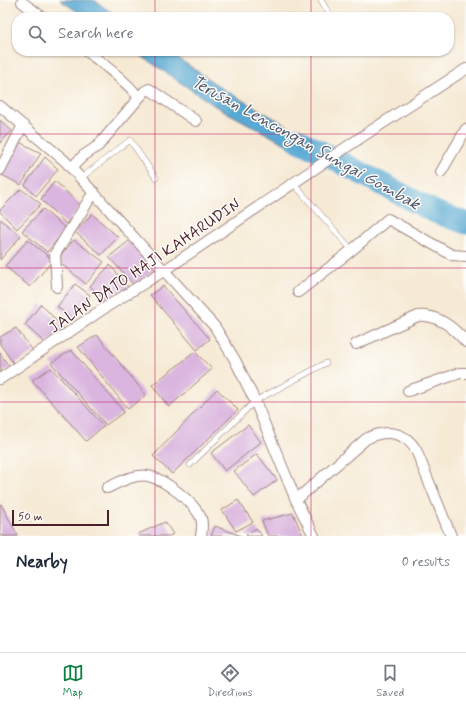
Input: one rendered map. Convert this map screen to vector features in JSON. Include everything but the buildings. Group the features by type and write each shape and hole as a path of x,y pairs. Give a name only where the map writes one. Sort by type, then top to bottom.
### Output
{"street":[{"path":"22,2 35,12"},
{"path":"93,56 130,87 138,96 138,99"},
{"name":"JALAN DATO HAJI KAHARUDIN","path":"0,379 100,311 165,270 305,174 464,73"},
{"path":"72,168 84,156 98,146 145,91 149,89 196,121"},
{"path":"0,106 72,168 215,327 235,360 255,401 296,500 314,536"},
{"path":"0,170 23,125"},
{"path":"441,172 466,129"},
{"path":"57,287 55,254 94,192"},
{"path":"298,292 352,250 388,219 452,255 466,256"},
{"path":"356,344 418,316 427,315 437,318 460,335 466,342"},
{"path":"408,391 460,373 466,373"},
{"path":"296,500 366,439 374,435 389,432 406,438 413,445 451,536"},
{"path":"107,488 131,477 147,475 163,482 193,505 201,518 201,536"}],"lane":[{"path":"321,0 328,12"},
{"path":"81,178 130,140 156,178"},
{"path":"293,183 352,250"},
{"path":"190,465 255,401 326,363"}],"water":[{"path":"60,0 94,0 111,12 78,12"},
{"path":"141,56 175,56 223,89 328,149 315,160 215,106"},
{"path":"440,208 466,216 466,231 447,225 437,219"}],"waterway":[{"name":"Terusan Lencongan Sungai Gombak","path":"296,139 435,212 466,223"}]}
